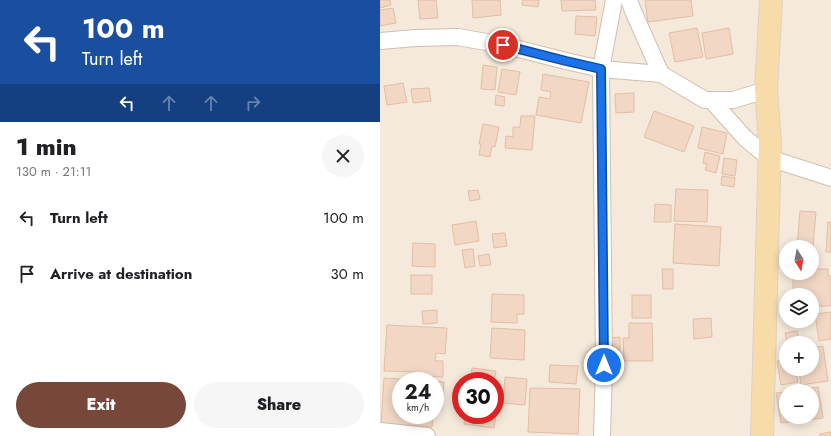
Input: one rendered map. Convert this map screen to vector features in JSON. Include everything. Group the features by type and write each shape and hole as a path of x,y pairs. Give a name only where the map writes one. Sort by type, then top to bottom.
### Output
{"main road":[{"path":"762,436 770,142 766,90 771,0"}],"street":[{"path":"602,436 604,365 601,69 614,0"},
{"path":"629,0 661,74"},
{"path":"380,41 458,37 503,45 601,69 661,74 705,100 733,100 766,90"},
{"path":"711,100 745,138 769,158 831,178"},
{"path":"380,432 426,436"}],"shaded area":[{"path":"380,0 831,0 831,436 380,436"}],"building":[{"path":"380,0 390,0 391,5 380,8"},
{"path":"418,0 436,0 438,18 420,19"},
{"path":"472,0 500,0 501,15 473,18"},
{"path":"523,0 539,0 538,7 522,5"},
{"path":"561,0 595,0 596,10 562,11"},
{"path":"645,0 691,0 693,16 648,22"},
{"path":"393,8 396,23 380,26 380,10"},
{"path":"576,16 597,17 595,36 575,34"},
{"path":"697,28 703,57 675,62 669,33"},
{"path":"729,28 733,54 706,59 702,33"},
{"path":"483,65 497,67 495,90 481,89"},
{"path":"502,69 520,72 516,95 498,92"},
{"path":"543,74 589,82 581,123 536,115 539,97 550,99 551,92 541,90"},
{"path":"403,83 407,102 387,105 384,86"},
{"path":"429,88 431,101 413,103 411,89"},
{"path":"634,93 634,112 616,113 615,94"},
{"path":"496,95 505,97 504,106 495,105"},
{"path":"654,111 694,126 684,152 644,137"},
{"path":"521,116 535,116 532,150 505,148 506,136 513,137 513,127 520,127"},
{"path":"483,124 499,127 495,147 492,146 490,157 479,155 481,144 479,144"},
{"path":"702,127 727,133 723,154 698,148"},
{"path":"705,152 720,156 716,173 705,170 707,164 703,163"},
{"path":"724,158 737,160 735,176 722,174"},
{"path":"722,176 735,178 734,187 721,185"},
{"path":"676,189 708,190 707,222 674,221"},
{"path":"478,190 480,199 470,201 468,191"},
{"path":"655,204 671,205 671,222 654,222"},
{"path":"800,211 816,212 814,240 798,240"},
{"path":"476,221 479,241 455,245 452,225"},
{"path":"828,222 831,222 831,252 826,252"},
{"path":"675,224 721,227 719,266 673,263"},
{"path":"505,233 507,246 494,248 492,234"},
{"path":"413,243 435,244 435,267 412,266"},
{"path":"473,249 475,266 465,268 462,250"},
{"path":"489,254 491,265 480,266 478,256"},
{"path":"662,269 673,269 673,289 663,289"},
{"path":"819,269 828,269 828,276 831,276 831,306 819,306 819,288 793,288 793,280 819,280"},
{"path":"411,275 432,275 432,294 411,294"},
{"path":"492,294 524,295 524,314 517,314 517,323 491,322"},
{"path":"632,295 651,295 651,318 632,318"},
{"path":"437,310 437,323 423,324 422,311"},
{"path":"831,312 831,339 819,341 817,328 819,328 819,314"},
{"path":"711,318 712,337 694,339 693,319"},
{"path":"629,323 652,323 653,361 624,361 623,338 629,338"},
{"path":"387,325 447,328 445,354 436,353 435,361 443,361 443,372 384,371"},
{"path":"492,328 525,330 524,360 490,358"},
{"path":"797,331 798,336 786,336 785,333"},
{"path":"620,337 620,350 608,351 608,338"},
{"path":"823,346 828,381 801,384 800,376 819,376 819,347"},
{"path":"777,361 779,361 779,373"},
{"path":"550,365 578,366 576,384 549,382"},
{"path":"472,368 496,371 496,372 471,372"},
{"path":"780,376 797,376 798,382 781,384"},
{"path":"505,377 527,379 525,405 504,403"},
{"path":"384,378 392,379 392,424 381,423"},
{"path":"530,388 580,389 578,434 528,432"},
{"path":"776,393 779,393 779,411"},
{"path":"819,393 823,418 819,418"},
{"path":"394,424 432,424 432,427"},
{"path":"464,424 495,424 494,428"},
{"path":"831,432 831,436 820,436 820,434"}],"route":[{"path":"503,45 601,69 604,365"}]}
